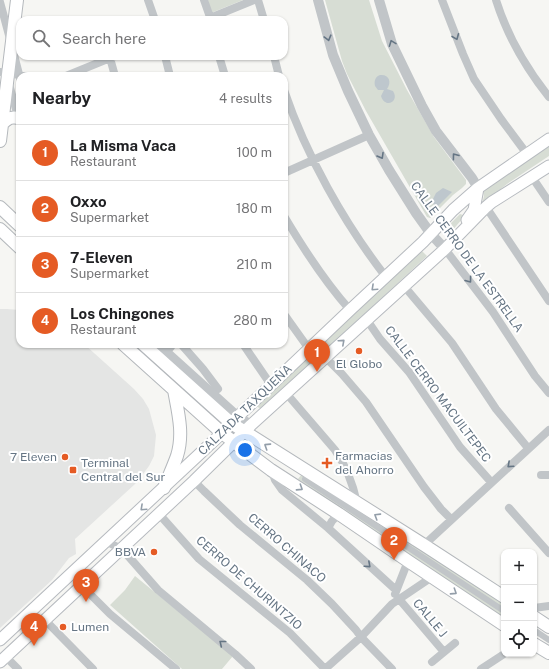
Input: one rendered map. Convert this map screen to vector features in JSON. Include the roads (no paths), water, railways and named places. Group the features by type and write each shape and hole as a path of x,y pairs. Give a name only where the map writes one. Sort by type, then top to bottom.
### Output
{"main road":[{"path":"0,141 17,0"},
{"path":"0,53 9,46 12,37"},
{"path":"2,124 9,118 14,117 16,119"},
{"name":"CALZADA TAXQUEÑA","path":"0,640 107,542 222,433 350,310 383,273 431,234 453,210 478,188 549,140"},
{"name":"CALZADA TAXQUEÑA","path":"3,659 122,549 248,428 454,241 486,207 549,166"},
{"path":"454,241 474,210 478,188"},
{"path":"1,206 16,222"},
{"path":"0,229 16,244"},
{"path":"127,348 222,433 271,470 501,623"},
{"path":"148,348 235,420 357,503 501,596"},
{"path":"164,488 177,455 179,444 180,424 174,390"},
{"path":"537,619 549,627"},
{"path":"537,646 549,654"}],"street":[{"path":"148,0 154,16"},
{"path":"204,0 208,16"},
{"path":"216,16 254,0"},
{"path":"258,0 263,16"},
{"name":"CALLE CERRO DE LA ESTRELLA","path":"318,0 333,55 348,91 369,135 389,170 431,234 445,249 493,312 535,376 549,392"},
{"path":"379,0 392,44 422,106 436,130 478,188"},
{"path":"442,0 474,79 527,154"},
{"path":"496,0 515,46 549,97"},
{"path":"0,2 9,76 16,108"},
{"path":"76,72 106,60"},
{"path":"113,60 115,72"},
{"path":"166,60 169,72"},
{"path":"220,60 224,72"},
{"path":"275,60 278,72"},
{"path":"288,103 313,160 342,211 383,273"},
{"path":"288,171 369,135"},
{"path":"532,177 549,202"},
{"path":"486,207 549,302"},
{"path":"288,223 321,272 350,310"},
{"path":"404,286 452,343 496,409 528,448"},
{"path":"288,320 309,349"},
{"name":"CALLE CERRO MACUILTEPEC","path":"367,320 380,339 409,372 460,447 491,482"},
{"path":"169,348 194,378 235,420"},
{"path":"185,348 218,389"},
{"path":"246,348 271,385"},
{"path":"326,357 366,402 424,488 451,519"},
{"path":"194,378 203,369"},
{"path":"286,393 341,458 353,484 357,503"},
{"path":"424,545 549,430"},
{"path":"271,470 275,480 282,490 328,528 396,590"},
{"path":"305,479 501,609"},
{"name":"CERRO CHINACO","path":"194,481 240,524 307,580 332,604 392,669"},
{"path":"509,508 549,553"},
{"name":"CERRO DE CHURINTZIO","path":"159,514 199,559 290,632 325,669"},
{"path":"328,528 339,514"},
{"path":"107,542 122,549 158,590 251,669"},
{"path":"395,601 396,590 408,561"},
{"path":"325,669 361,637 395,601 432,577"},
{"path":"82,586 110,614 176,669"},
{"name":"CALLE J","path":"395,601 444,652"},
{"path":"537,608 549,606"},
{"path":"45,620 93,669"},
{"path":"537,632 549,640"},
{"name":"CALLE J","path":"432,662 455,643"},
{"path":"481,669 501,656"},
{"path":"3,659 18,669"}],"place":[{"name":"El Globo","path":"359,351"},
{"name":"La Misma Vaca","path":"317,372"},
{"name":"7 Eleven","path":"65,457"},
{"name":"Farmacias del Ahorro","path":"327,463"},
{"name":"Terminal Central del Sur","path":"73,470"},
{"name":"BBVA","path":"154,552"},
{"name":"Oxxo","path":"394,560"},
{"name":"7-Eleven","path":"86,602"},
{"name":"Lumen","path":"63,627"},
{"name":"Los Chingones","path":"34,646"}]}
